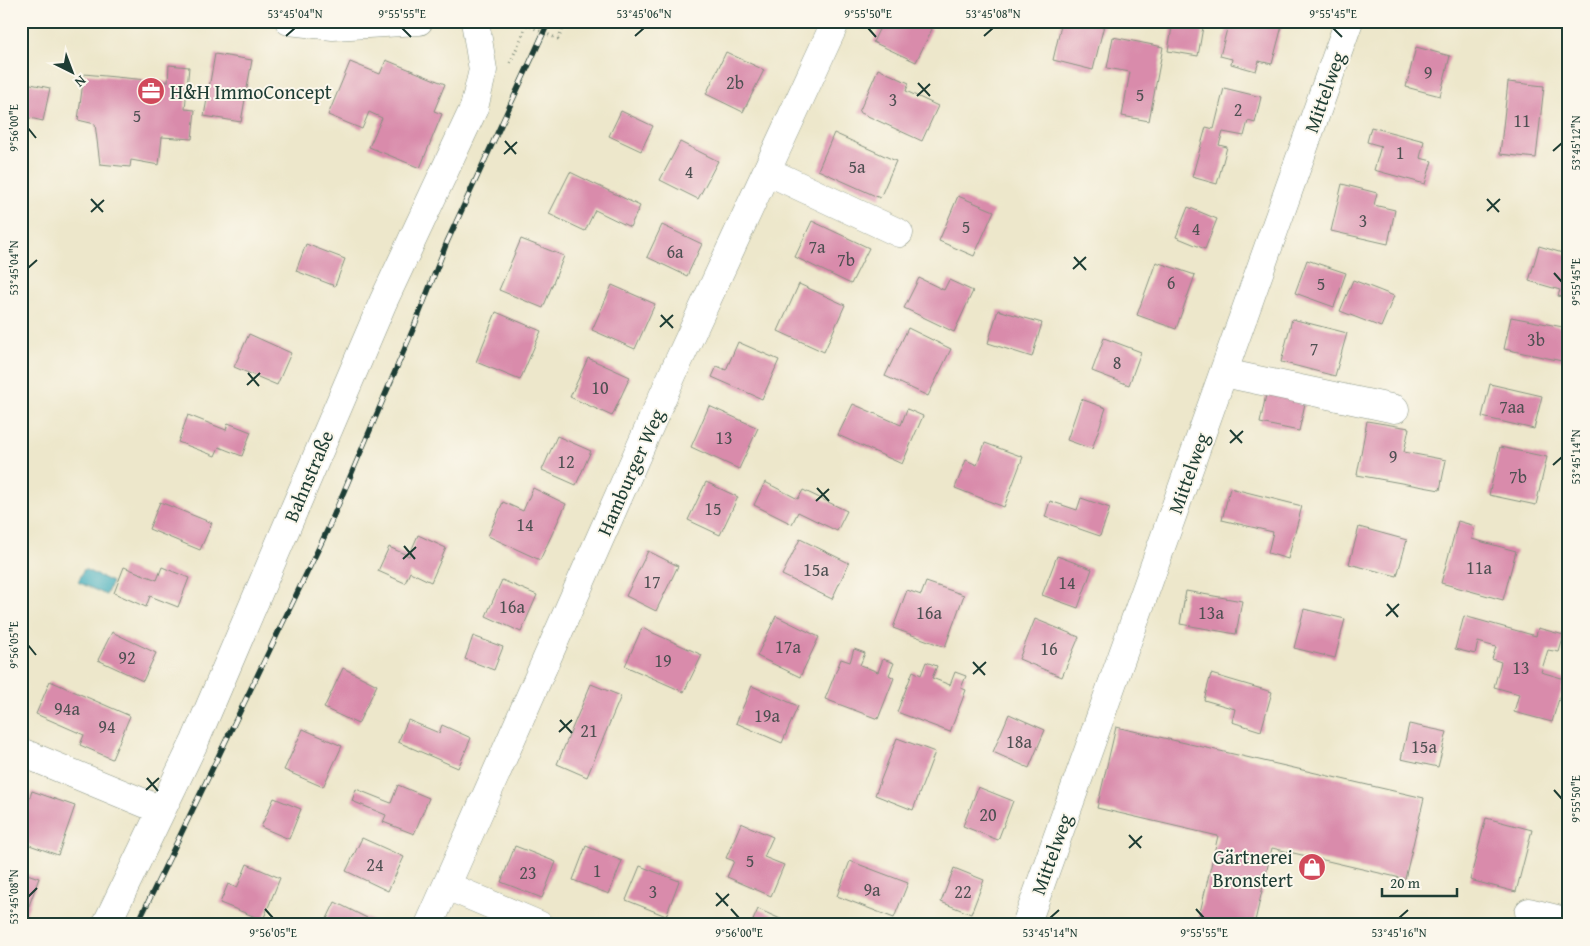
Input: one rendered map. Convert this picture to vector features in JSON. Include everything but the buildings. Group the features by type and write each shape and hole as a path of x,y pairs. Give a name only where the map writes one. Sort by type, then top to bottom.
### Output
{"street":[{"path":"288,21 334,26 419,21"},
{"name":"Bahnstraße","path":"106,925 195,741 383,302 474,108 483,70 475,21"},
{"name":"Hamburger Weg","path":"429,925 674,372 836,21"},
{"name":"Mittelweg","path":"1026,925 1349,21"},
{"path":"767,171 899,233"},
{"path":"1224,373 1395,409"},
{"path":"21,752 161,810"},
{"path":"446,886 539,925"},
{"path":"1529,912 1569,922"}],"path":[{"path":"483,70 509,65 527,25 558,39 567,21"}],"water":[{"path":"84,569 112,582 106,595 78,582"}],"railway":[{"path":"137,925 327,531 414,327 447,242 549,21"}],"place":[{"name":"H&H ImmoConcept","path":"151,91"},
{"name":"Gärtnerei Bronstert","path":"1312,867"}]}
